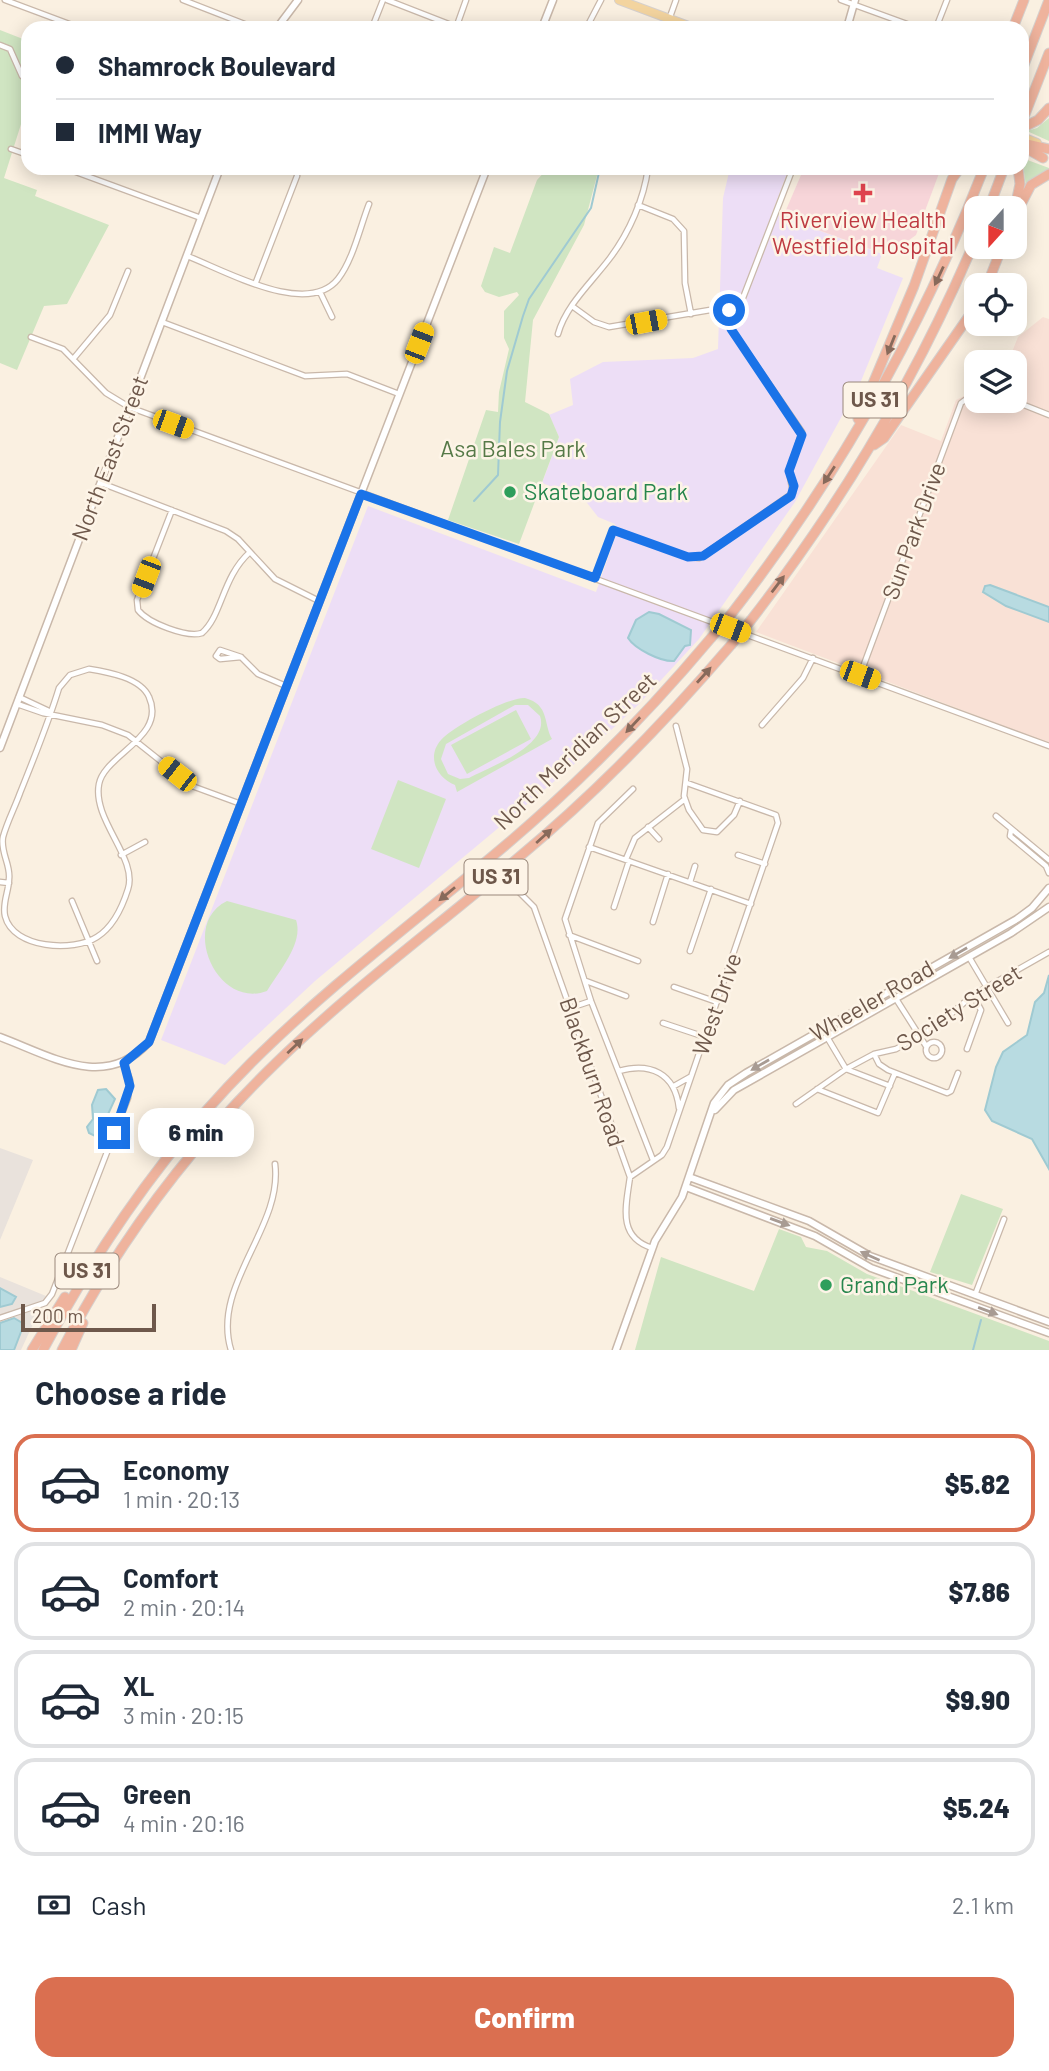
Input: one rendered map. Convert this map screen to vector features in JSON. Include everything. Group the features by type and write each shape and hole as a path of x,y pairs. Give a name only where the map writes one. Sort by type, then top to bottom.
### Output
{"highway":[{"path":"1016,21 1024,0"},
{"path":"1029,52 1049,0"},
{"path":"1029,103 1049,53"},
{"path":"1029,124 1038,120 1049,108"},
{"path":"1029,147 1049,148"},
{"path":"1029,150 1046,160"},
{"path":"1025,196 1031,185 1049,174"},
{"path":"953,175 953,179"},
{"path":"851,440 956,175"},
{"name":"North Meridian Street","path":"43,1350 84,1277 137,1196 205,1112 274,1041 563,794 622,737 712,638 776,554 851,440 895,365 928,299 981,175"},
{"path":"994,196 1001,175"},
{"path":"1018,196 1019,175"},
{"name":"North Meridian Street","path":"62,1350 109,1269 166,1187 213,1129 275,1064 576,807 647,737 731,645 805,547 870,449 930,340 967,259"},
{"path":"870,449 884,438 964,323"},
{"path":"71,1350 99,1293 166,1187"},
{"path":"33,1350 86,1264 137,1196"}],"main road":[{"path":"619,0 675,21"},
{"path":"1029,140 1049,148"}],"street":[{"path":"5,0 61,21"},
{"path":"183,0 237,21"},
{"path":"282,21 298,0"},
{"path":"375,21 385,0 439,21"},
{"path":"459,21 466,0"},
{"path":"545,21 553,0"},
{"path":"590,21 601,0"},
{"path":"669,19 676,0"},
{"path":"841,0 855,2 901,21"},
{"path":"939,21 947,0"},
{"path":"848,21 855,2"},
{"path":"0,45 13,52 21,73"},
{"path":"12,149 21,152"},
{"path":"84,175 201,218"},
{"name":"North East Street","path":"0,748 217,175"},
{"path":"0,1037 83,1067 103,1068 124,1063 149,1042 484,175"},
{"path":"558,334 572,306 613,255 638,205 646,175"},
{"path":"595,578 613,530 688,557 699,558 793,493 789,471 802,432 731,329 790,175"},
{"path":"256,282 297,176"},
{"path":"187,256 298,296 320,292 333,284 342,272 369,204"},
{"path":"638,205 673,219 684,231 685,283 691,314"},
{"path":"74,358 110,315 128,271"},
{"path":"320,292 332,317"},
{"path":"572,306 594,322 609,327 725,308 736,314"},
{"path":"162,322 305,376 347,374 399,394"},
{"path":"31,337 53,345 74,358 106,393 129,407 1049,746"},
{"name":"Sun Park Drive","path":"860,675 964,401"},
{"path":"1027,406 1049,415"},
{"path":"100,483 226,531 275,579 319,601"},
{"path":"172,510 137,600 138,610 145,617 192,635 202,633 209,625 229,576 250,552"},
{"path":"241,657 220,659 216,656 220,650 241,657 258,674 286,685"},
{"path":"762,725 803,678 813,658"},
{"path":"95,670 133,682 145,689 152,709 148,726 136,741 103,773 99,783 105,821 129,874 129,887 113,921 103,933 88,942 63,945 17,934 4,913 9,883 4,836 62,683 79,671 95,670"},
{"path":"18,700 51,713 102,725 136,741 192,786 241,804"},
{"path":"676,726 685,761 685,799 696,824 712,833 729,821 740,801 687,783"},
{"path":"633,789 603,816 589,846 565,919 591,1001 653,1160"},
{"path":"614,907 633,841 685,799"},
{"name":"West Drive","path":"630,1177 665,1152 778,826 776,814 740,801"},
{"path":"996,816 1049,860"},
{"path":"649,827 659,839"},
{"path":"1011,830 1010,836 1045,866 1049,873"},
{"path":"121,855 145,842"},
{"path":"589,846 751,904"},
{"path":"738,855 765,864"},
{"path":"690,882 695,866"},
{"path":"653,922 668,874"},
{"path":"0,882 9,883"},
{"name":"Wheeler Road","path":"616,1350 652,1248 685,1190 715,1101 734,1080 1017,919 1032,908 1049,888"},
{"path":"690,951 711,889"},
{"name":"Blackburn Road","path":"518,891 534,907 630,1177 625,1212 627,1226 635,1239 652,1248"},
{"path":"72,901 97,961"},
{"name":"Wheeler Road","path":"707,1124 720,1102 734,1090 969,957 1049,907"},
{"path":"568,935 638,961"},
{"name":"Society Street","path":"796,1104 846,1069 874,1054 896,1049 937,1026 972,995 1049,952"},
{"path":"969,957 1008,1023"},
{"path":"585,981 626,996"},
{"path":"674,987 717,1002"},
{"path":"891,991 926,1046"},
{"path":"967,1049 981,1012 972,995"},
{"path":"570,1008 591,1001"},
{"path":"663,1023 705,1037"},
{"path":"827,1037 846,1069 890,1086"},
{"path":"874,1054 879,1064 895,1073 948,1093 958,1073"},
{"path":"0,1318 41,1304 52,1294 128,1098 130,1080 124,1063"},
{"path":"618,1071 640,1067 654,1069 674,1086 679,1112"},
{"path":"817,1089 879,1112 895,1073"},
{"path":"674,1086 691,1077"},
{"path":"231,1350 228,1337 230,1306 276,1186 275,1164"},
{"path":"689,1177 809,1221 870,1256 1049,1322"},
{"path":"685,1190 805,1231 871,1268 1049,1332"},
{"path":"975,1295 1004,1219"},
{"path":"923,1287 926,1278"}],"shaded area":[{"path":"728,175 786,175 772,213 882,254 877,268 903,278 861,381 795,502 699,639 638,705 569,769 315,981 225,1065 161,1040 368,506 596,592 616,535 615,524 598,517 584,499 542,483 559,437 549,415 573,405 570,379 603,362 693,358 718,349 723,198"},
{"name":"Riverview Health Westfield Hospital","path":"801,175 938,175 916,235 905,243 870,249 783,217"},
{"path":"1043,317 1049,319 1049,743 756,632 901,425 941,441 956,400 964,396 964,413 1027,413 1027,350 1013,350 1018,337 1027,336 1027,330"},
{"path":"0,1148 33,1160 0,1240"},
{"path":"0,1277 46,1296 21,1350 0,1350"}],"green space":[{"path":"0,30 21,38 21,124 4,178 37,190 35,196 109,225 67,304 44,306 17,370 0,363"},
{"path":"1049,118 1049,141 1029,132"},
{"path":"1029,161 1049,168 1049,171 1026,186 1024,175 1029,175"},
{"name":"Asa Bales Park","path":"542,175 597,175 584,225 533,320 525,402 549,414 559,437 519,544 448,520 486,410 498,412 499,392 509,349 504,338 504,311 519,295 517,292 499,297 485,292 481,286 494,247 510,253 537,180"},
{"path":"525,698 538,705 552,739 457,792 455,785 439,772 434,760 434,753 441,740 468,721 494,707","holes":["515,705 528,705 540,716 541,726 528,745 504,761 469,778 460,779 448,774 441,759 446,744"]},
{"path":"516,710 531,739 467,774 451,745"},
{"path":"398,780 446,799 419,868 371,849"},
{"path":"227,901 296,920 298,929 294,947 267,991 249,994 233,988 220,977 210,962 205,945 206,927 213,912"},
{"path":"961,1194 1003,1209 972,1285 930,1272"},
{"name":"Grand Park","path":"779,1229 801,1237 806,1247 827,1251 867,1274 1049,1341 1049,1350 635,1350 661,1257 754,1291"}],"water":[{"path":"990,585 1049,607 1049,622 1006,606 983,592 985,586"},
{"path":"649,612 659,614 691,630 690,645 685,646 674,661 649,654 628,638 636,620"},
{"path":"1049,975 1049,1169 1032,1139 992,1121 985,1110 996,1067 1003,1052 1027,1035 1035,1002 1044,993"},
{"path":"106,1089 115,1099 99,1134 95,1136 89,1133 87,1127 93,1119 92,1105 98,1090"},
{"path":"0,1288 16,1297 12,1304 0,1307"},
{"path":"14,1318 24,1324 14,1350 0,1350 0,1323"}],"waterway":[{"path":"474,501 498,475 500,422 507,371 529,299 591,208 598,175"},
{"path":"973,1350 981,1320"}],"place":[{"name":"Riverview Health Westfield Hospital","path":"863,193"},
{"name":"Skateboard Park","path":"510,492"},
{"name":"Grand Park","path":"826,1285"}],"route":[{"path":"114,1133 130,1086 124,1063 137,1055 149,1042 361,494 595,578 613,530 622,531 688,557 703,556 791,496 794,486 789,471 802,435 731,329 736,314 729,310"}]}
